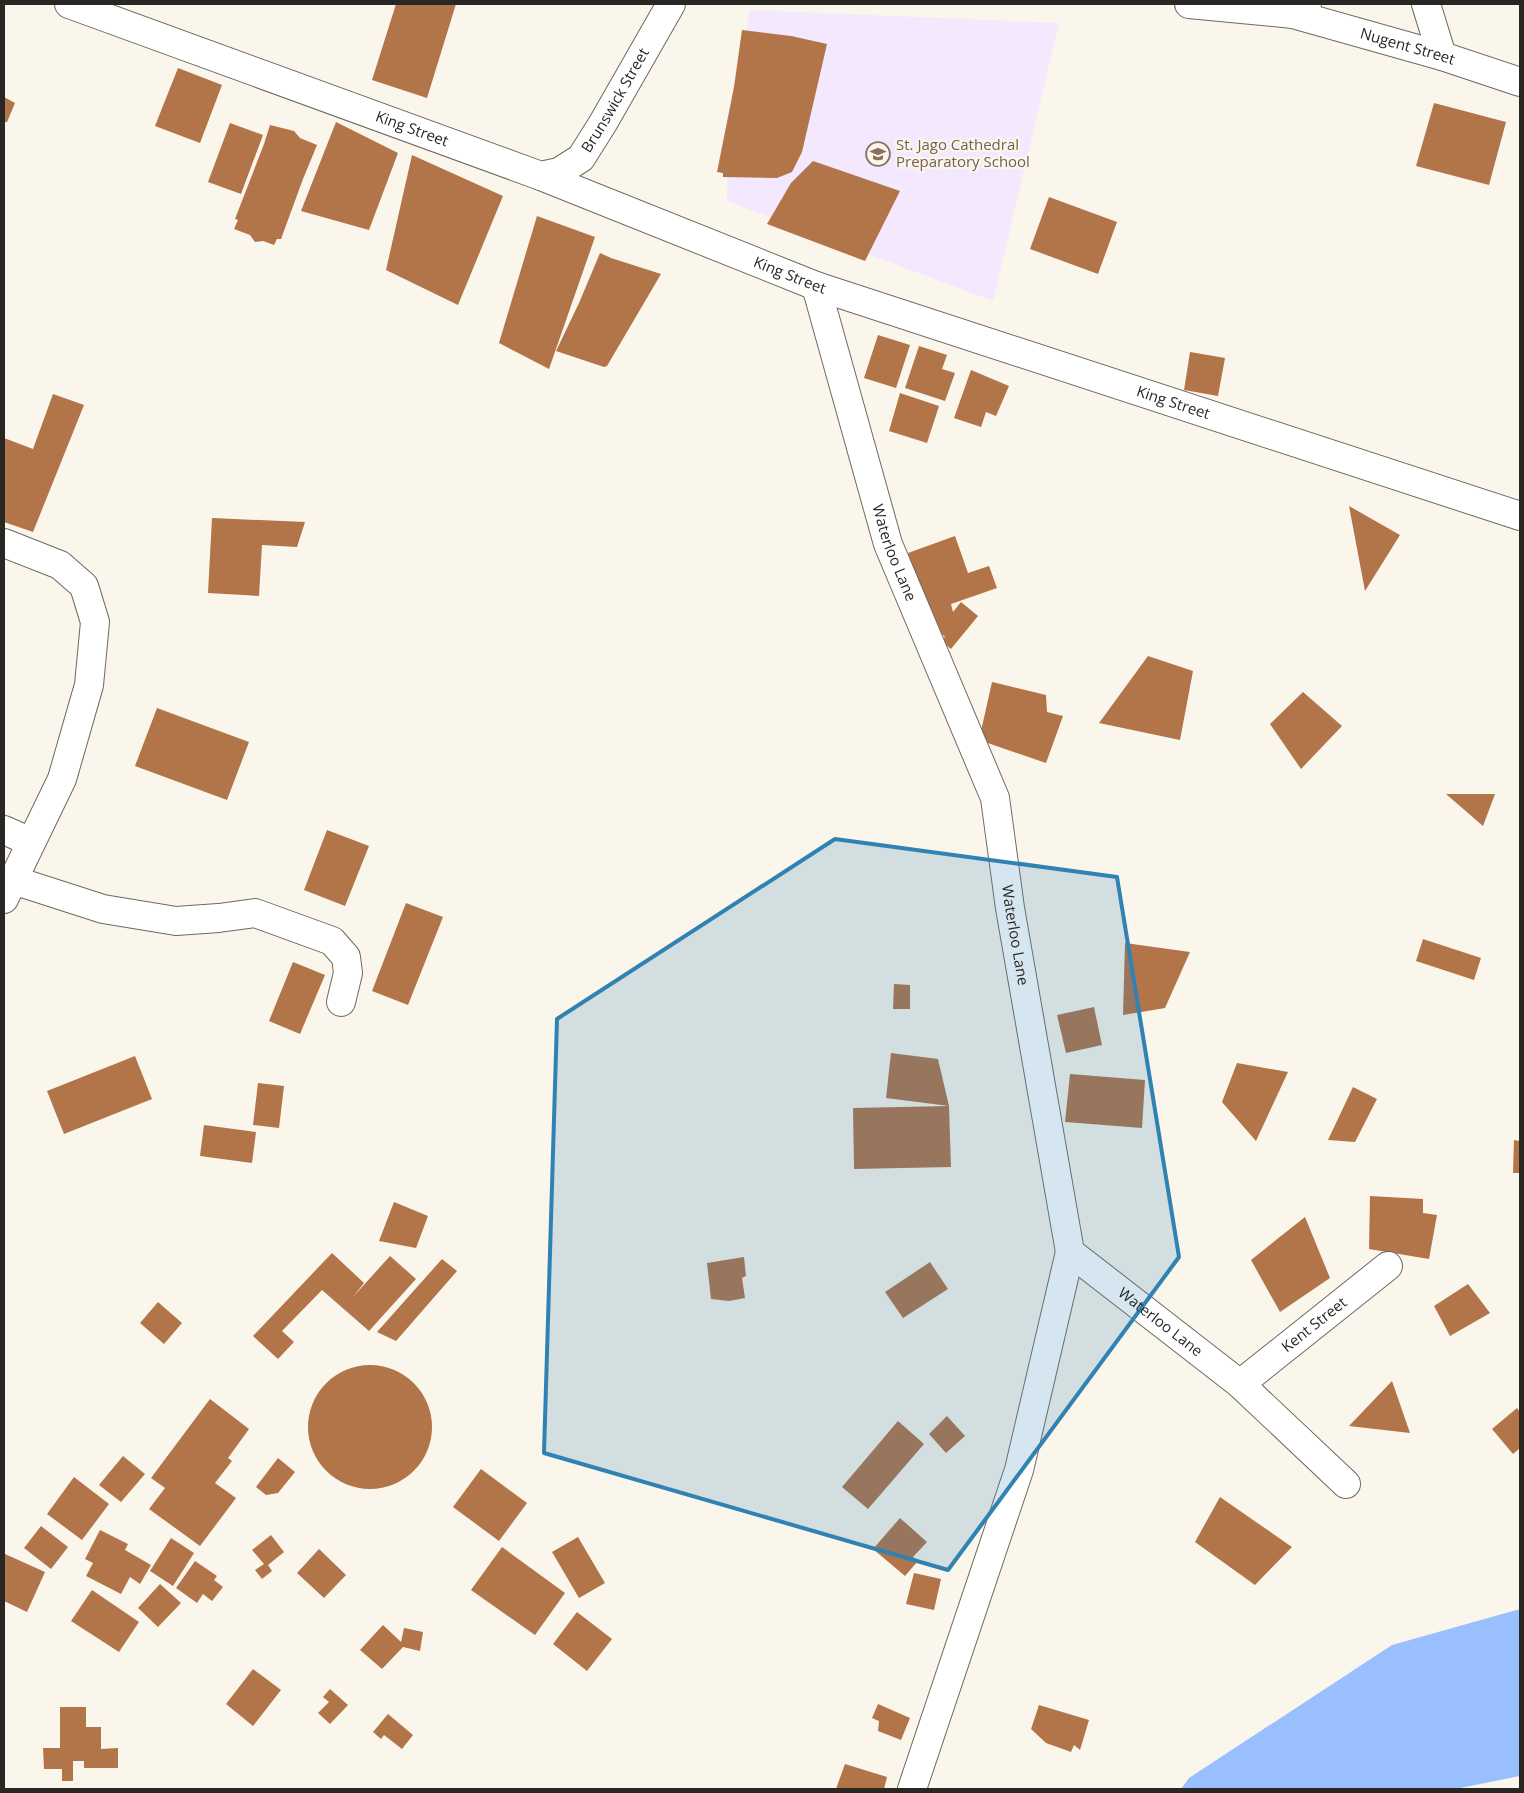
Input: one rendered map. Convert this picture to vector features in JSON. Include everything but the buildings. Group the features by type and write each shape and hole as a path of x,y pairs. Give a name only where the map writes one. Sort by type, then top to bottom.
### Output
{"street":[{"name":"King Street","path":"68,4 541,176 816,286 1520,516"},
{"name":"Brunswick Street","path":"541,176 559,172 581,158 671,4"},
{"path":"1189,4 1300,9"},
{"path":"1426,4 1442,56"},
{"name":"Nugent Street","path":"1300,9 1520,82"},
{"name":"Waterloo Lane","path":"816,286 888,544 995,798 1010,908 1070,1252 1240,1384 1346,1484"},
{"path":"4,543 60,565 84,586 95,622 89,685 65,770 8,889 104,909 176,921 255,913 332,941 346,956 348,972 341,1002"},
{"path":"4,830 31,842"},
{"path":"912,1789 1019,1470 1070,1252"},
{"name":"Kent Street","path":"1240,1384 1388,1266"}],"highlighted area":[{"path":"835,839 1117,877 1179,1257 948,1570 544,1453 557,1019"}],"shaded area":[{"name":"St. Jago Cathedral Preparatory School","path":"750,10 1059,23 993,301 727,201 730,106"}],"water":[{"path":"1520,1609 1520,1776 1455,1789 1181,1789 1189,1778 1392,1645"}],"place":[{"name":"St. Jago Cathedral Preparatory School","path":"878,154"}]}
